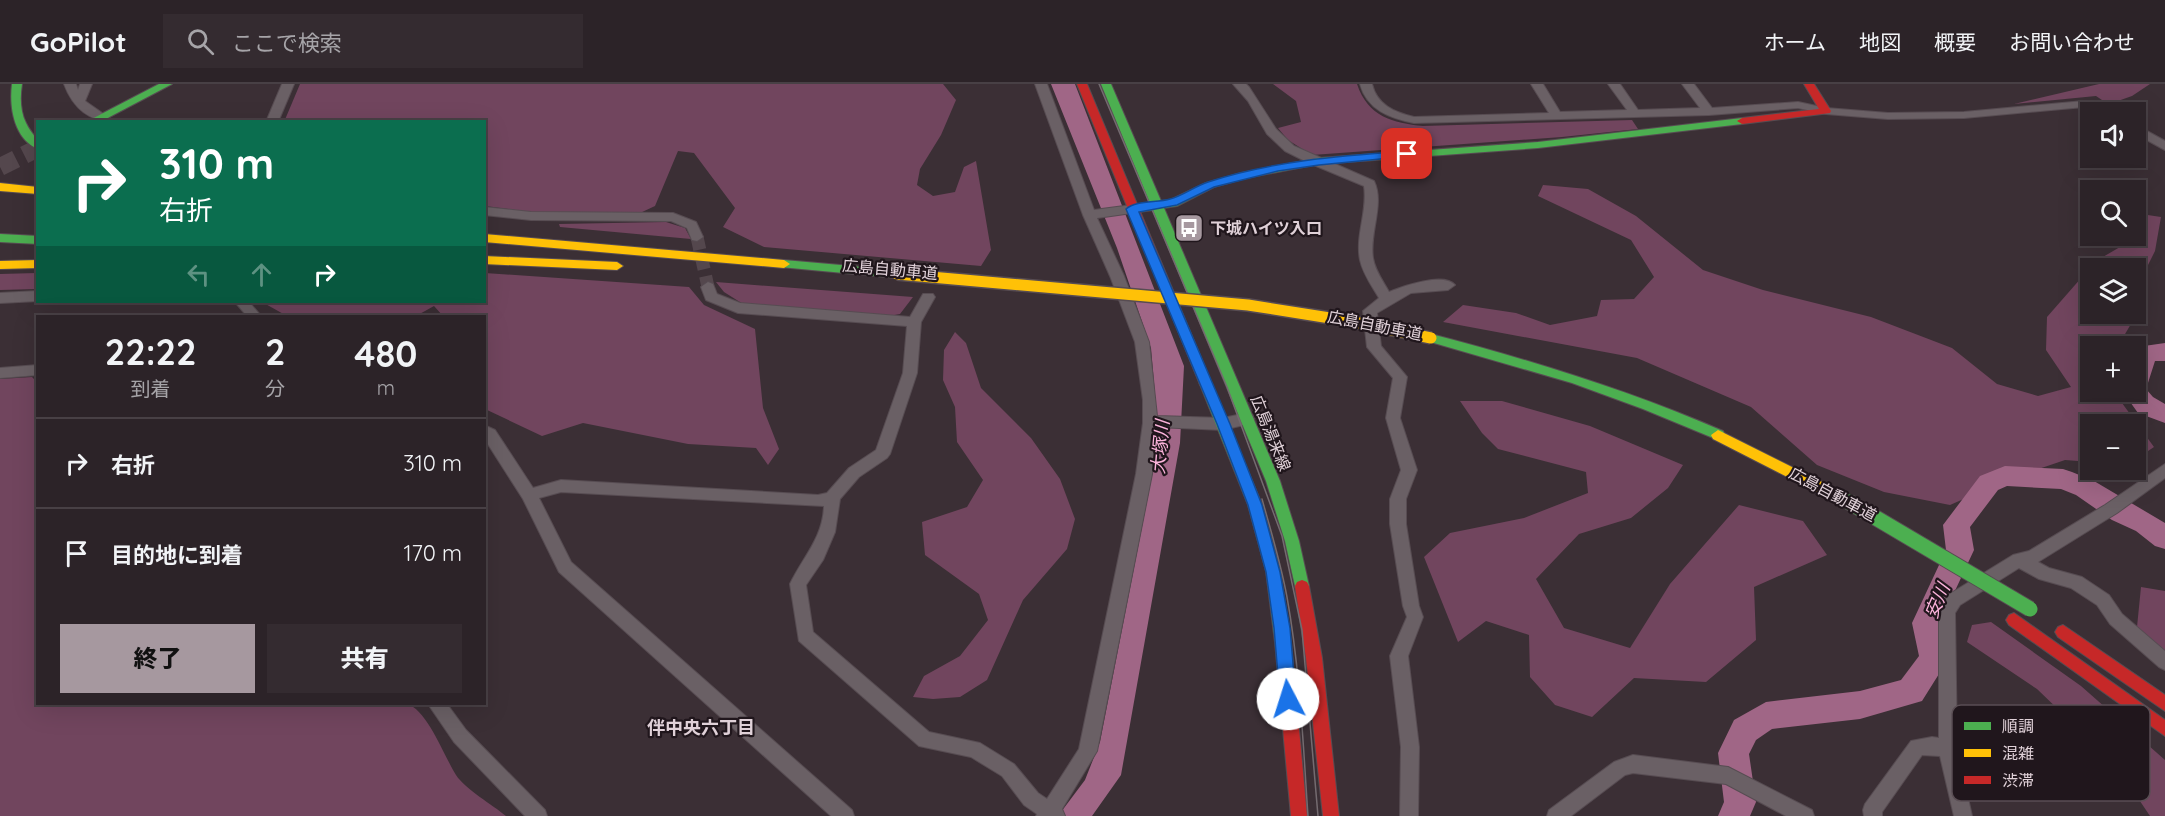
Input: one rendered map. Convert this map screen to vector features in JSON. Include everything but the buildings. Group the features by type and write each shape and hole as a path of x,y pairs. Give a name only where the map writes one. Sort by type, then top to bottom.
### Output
{"main road":[{"path":"17,84 14,101 19,126 28,139 36,145"},
{"path":"100,120 167,84"},
{"path":"1082,84 1130,209 1223,424 1255,505 1273,572 1282,628 1299,816"},
{"name":"広島湯来線","path":"1106,84 1157,207 1212,329 1281,501 1299,569 1313,639 1330,816"},
{"path":"1130,209 1173,203 1210,185 1245,175 1319,161 1550,143 1826,111 1809,84"},
{"path":"0,187 36,191"},
{"path":"486,233 552,243"},
{"path":"0,238 36,240"},
{"path":"486,238 552,243"},
{"name":"広島自動車道","path":"552,243 1235,318"},
{"path":"486,260 633,267"},
{"path":"0,266 36,264"},
{"name":"広島自動車道","path":"748,275 897,280 1248,305 1349,321 1431,338 1543,369 1687,422 1768,459 1849,502 1935,551 2040,616 2165,704"},
{"name":"広島自動車道","path":"1357,337 1388,344"},
{"path":"1955,583 1984,601"},
{"path":"2009,617 2132,705"},
{"path":"2150,718 2165,729"}],"street":[{"path":"70,84 72,95 78,103 100,120"},
{"path":"78,103 86,84"},
{"path":"273,120 288,84"},
{"path":"832,498 833,509 816,560 798,584 805,636 926,740 974,749 1008,770 1031,799 1051,815 1088,751 1144,474 1152,422 1142,342 1041,84"},
{"path":"1239,84 1256,101 1271,131 1282,142 1299,154 1370,184 1373,196 1365,253 1368,266 1386,298"},
{"path":"1366,84 1370,99 1381,108 1399,117 1413,120 1710,112 1798,105 1826,111 1888,116 1964,115 2080,104"},
{"path":"1537,84 1557,116"},
{"path":"1614,84 1635,114"},
{"path":"1688,84 1710,112"},
{"path":"2146,135 2165,146"},
{"path":"1094,215 1130,209"},
{"path":"486,211 531,216 673,218 692,225 697,237"},
{"path":"1409,816 1410,747 1400,656 1415,617 1411,606 1398,524 1398,499 1409,470 1393,418 1400,377 1374,347 1370,311 1386,298 1405,289 1431,284 1448,285"},
{"path":"708,287 711,297 738,308 914,322"},
{"path":"0,298 36,296"},
{"path":"529,495 561,486 818,501 832,498 847,478 868,460 882,454 910,373 914,322 928,297"},
{"path":"243,303 253,315"},
{"path":"0,373 36,370"},
{"path":"1152,422 1223,424 1247,419"},
{"path":"486,432 490,434 529,495 565,567 845,816"},
{"path":"1952,767 1948,749 1947,613 1954,600 2019,560 2033,556 2113,507 2165,470"},
{"path":"2019,560 2045,574 2076,582 2103,600 2116,619 2165,662"},
{"path":"438,705 460,736 538,816"},
{"path":"1873,816 1872,810 1917,747 1932,745 1948,749"},
{"path":"1556,816 1620,768 1633,764 1736,779 1805,816"},
{"path":"1960,801 1963,816"}],"shaded area":[{"path":"300,84 943,84 956,100 941,135 920,169 917,185 933,196 955,192 964,167 976,161 991,250 981,266 764,247 723,227 735,208 694,153 678,151 655,206 640,213 537,213 486,206 486,120 285,120"},
{"path":"1273,84 1357,84 1368,104 1375,111 1392,120 1412,125 1632,120 1638,129 1562,137 1312,155 1288,140 1278,128 1301,122 1296,101"},
{"path":"2099,84 2150,84 2132,96 2115,102 2105,102 2096,96 2014,104"},
{"path":"1543,185 1588,189 1636,216 1703,270 1763,290 1871,317 1952,348 1997,384 2038,396 2071,387 2046,350 2047,317 2080,279 2080,324 2131,324 2124,336 2080,336 2080,402 2121,402 2130,414 2080,414 2080,461 2065,460 2009,479 1950,505 1884,492 1817,465 1751,407 1637,358 1443,322 1463,305 1516,313 1550,325 1597,316 1601,300 1634,299 1654,277 1631,240 1538,196"},
{"path":"2146,215 2161,217 2155,251 2146,269 2146,258 2101,258 2122,246 2146,246"},
{"path":"666,222 685,228 691,239 560,227 559,224"},
{"path":"36,273 36,289 0,290 0,274"},
{"path":"486,273 689,287 704,305 755,329 763,408 779,449 768,465 756,448 688,444 583,423 542,436 486,409 486,315 442,315 434,306 418,315 285,315 264,303 486,303"},
{"path":"716,282 913,297 900,314 889,316 743,304 724,292"},
{"path":"955,332 966,343 981,388 1031,438 1060,479 1075,519 1067,549 1023,600 987,680 960,697 933,699 913,697 924,676 960,656 988,620 979,594 925,555 922,522 967,507 983,480 957,442 955,407 943,380 944,350"},
{"path":"32,377 36,381 36,705 409,705 422,715 460,780 506,816 0,816 0,379"},
{"path":"1460,401 1502,401 1590,426 1683,465 1668,488 1631,518 1579,534 1536,579 1564,628 1630,648 1670,584 1739,505 1803,521 1827,555 1754,587 1756,640 1706,682 1634,678 1592,717 1555,705 1530,677 1529,635 1486,621 1458,642 1424,557 1450,533 1524,518 1588,493 1586,472 1498,449 1482,433"},
{"path":"2146,436 2154,447 2146,452"},
{"path":"2141,587 2165,591 2165,652 2137,627"},
{"path":"1991,622 2081,686 2103,705 2054,705 2037,689 1967,642 1972,625"},
{"path":"2150,747 2165,760 2165,816 2150,816 2140,801 2150,801"}],"water":[{"name":"大塚川","path":"1051,84 1075,84 1184,366 1180,443 1121,775 1092,816 1058,816 1085,780 1100,742 1159,440 1151,348 1117,248"}],"waterway":[{"name":"安川","path":"2146,353 2165,352"},
{"name":"安川","path":"2142,402 2165,414"},
{"name":"安川","path":"1734,816 1740,802 1733,753 1745,730 1766,716 1860,705 1911,691 1934,658 1926,623 1960,550 1956,525 1989,483 2005,476 2063,479 2085,488 2121,512 2145,523 2165,538"}],"tunnel":[{"path":"0,167 36,149"},
{"path":"697,237 708,287"}],"tram line":[{"path":"1099,84 1227,387 1282,536 1302,630 1318,816"},
{"path":"1262,499 1282,572 1295,651 1308,816"}],"traffic: fast":[{"path":"17,84 18,118 36,144"},
{"path":"95,120 167,84"},
{"path":"1106,84 1273,481 1292,541 1302,586"},
{"path":"1132,209 1173,203 1210,185 1245,175 1319,161 1538,145 1742,121"},
{"path":"0,238 36,240"},
{"path":"784,264 897,274"},
{"path":"1431,338 1613,392 1718,435"},
{"path":"1205,382 1255,505 1273,571 1283,642"},
{"path":"1849,502 2030,609"}],"traffic: slow":[{"path":"0,187 36,191"},
{"path":"486,238 784,264"},
{"path":"486,260 617,266"},
{"path":"0,265 36,264"},
{"path":"897,274 1248,305 1349,321 1431,338"},
{"path":"1718,435 1849,502"}],"traffic: jam":[{"path":"1082,84 1205,382"},
{"path":"1742,121 1826,111 1809,84"},
{"path":"1302,586 1314,658 1331,816"},
{"path":"2014,620 2132,705"},
{"path":"2063,632 2165,704"},
{"path":"1283,642 1299,816"},
{"path":"2150,718 2165,729"}],"place":[{"name":"下城ハイツ入口","path":"1189,228"}],"district":[{"name":"伴中央六丁目","path":"701,727"}],"route":[{"path":"1288,699 1282,628 1273,572 1255,505 1132,209 1173,203 1210,185 1278,168 1319,161 1407,154"}]}
